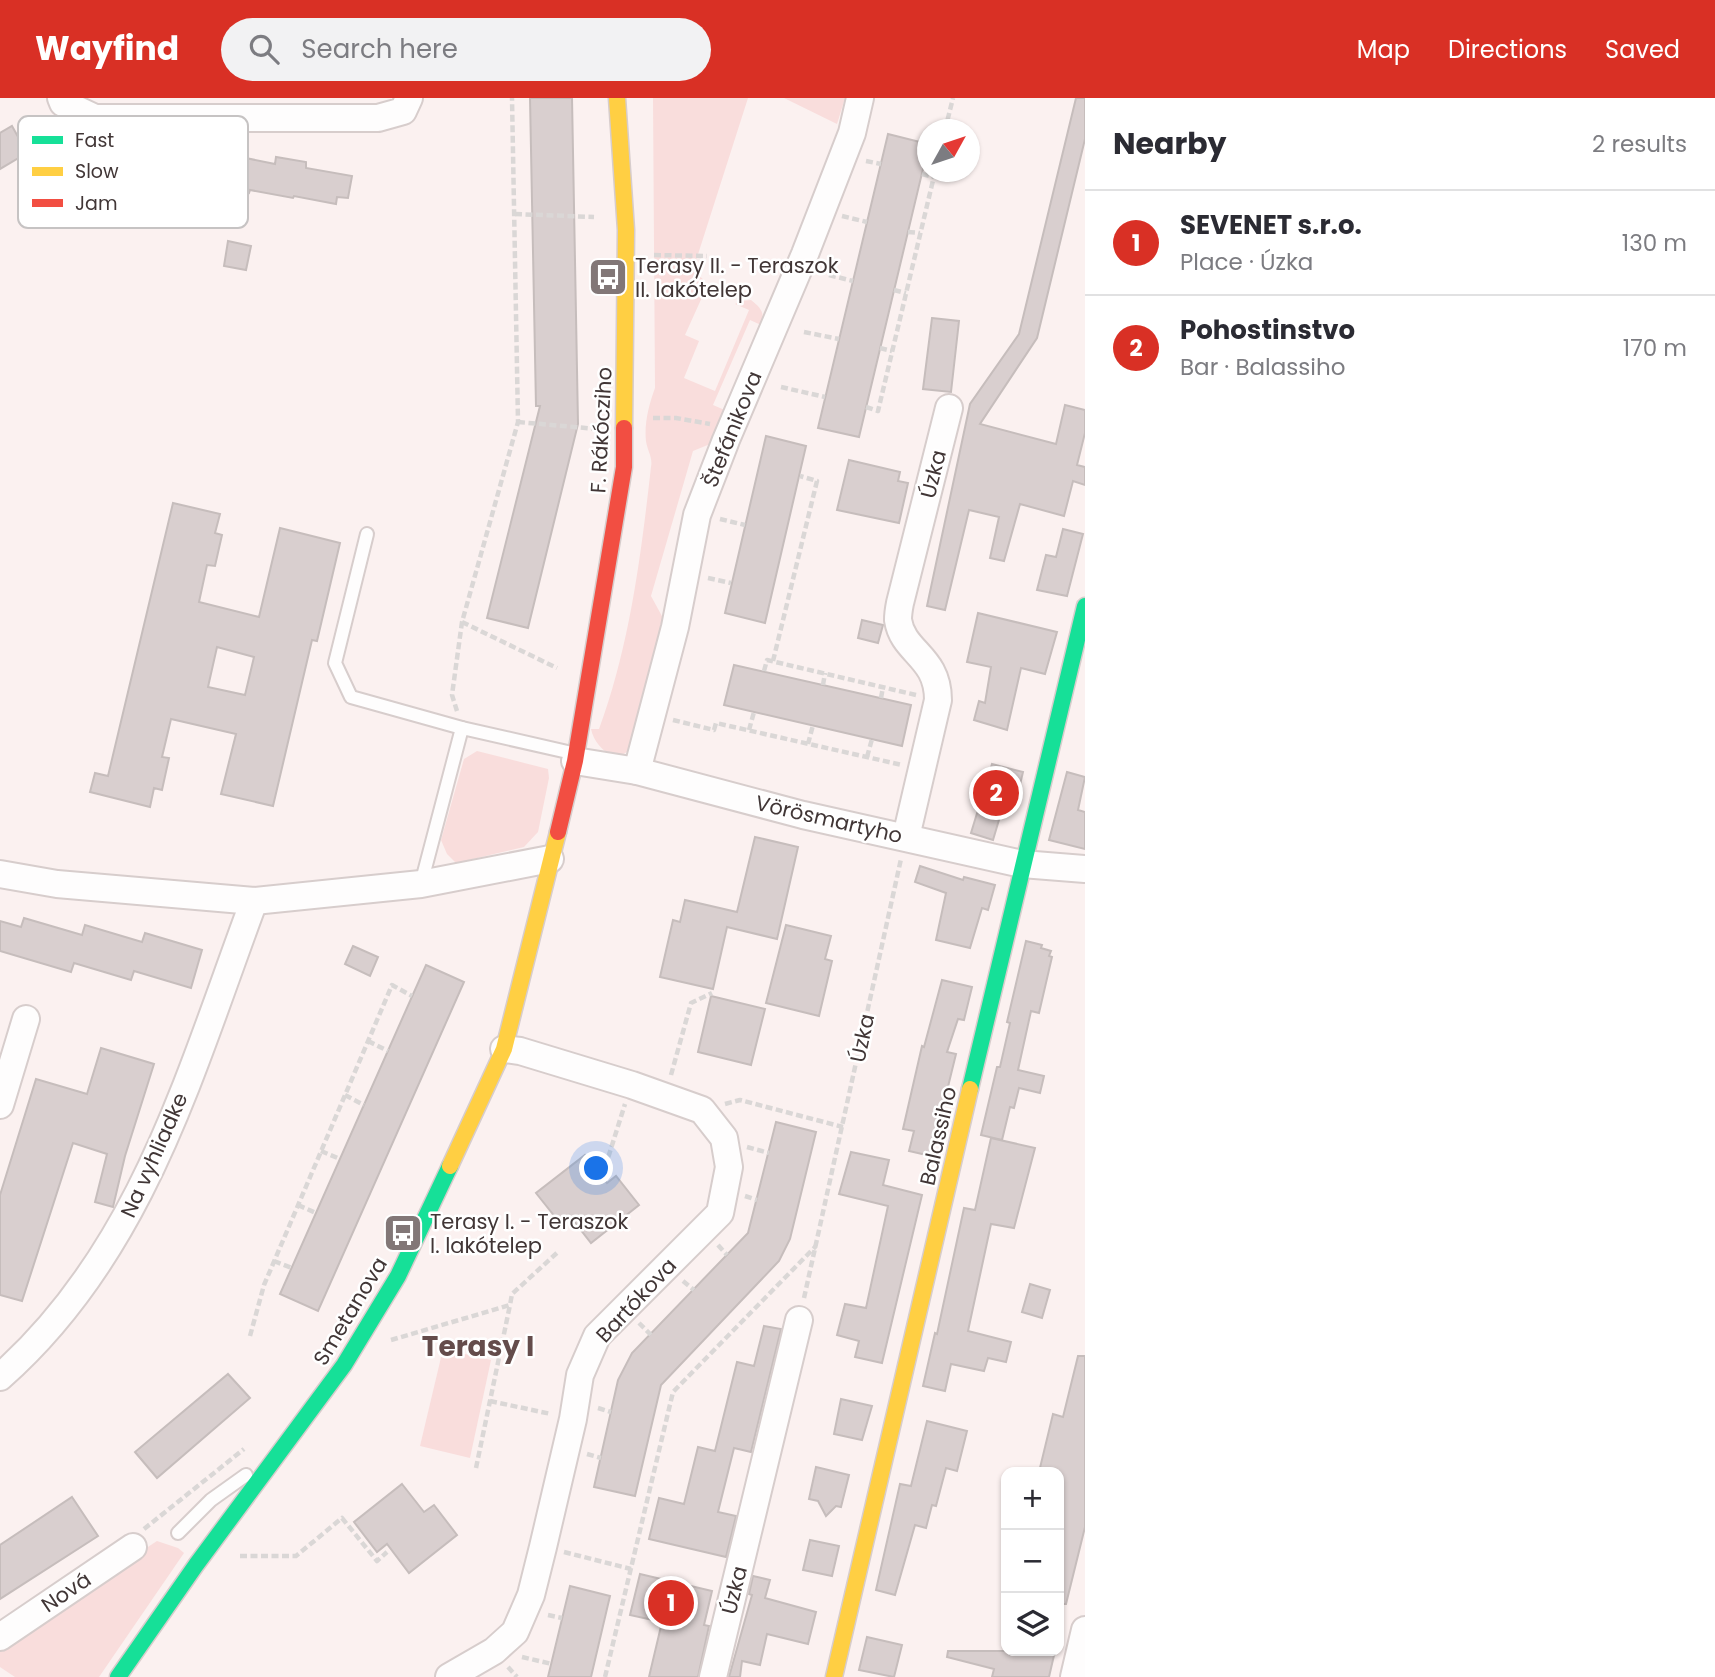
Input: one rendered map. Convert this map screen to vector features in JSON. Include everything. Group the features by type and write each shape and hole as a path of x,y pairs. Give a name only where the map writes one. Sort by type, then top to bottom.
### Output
{"street":[{"path":"61,98 63,103 91,116"},
{"path":"248,118 378,118 403,111 409,98"},
{"name":"F. Rákócziho","path":"575,758 624,467 626,230 617,98"},
{"name":"Štefánikova","path":"637,771 675,627 697,515 806,254 852,133 860,98"},
{"name":"Úzka","path":"906,837 938,700 938,686 934,673 908,640 898,620 900,603 950,408"},
{"name":"Balassiho","path":"834,1677 1085,606"},
{"name":"Vörösmartyho","path":"575,758 1023,864 1085,869"},
{"name":"Smetanova","path":"117,1677 344,1365 398,1276 504,1049 575,758"},
{"path":"0,874 57,884 254,901 421,884 550,859"},
{"name":"Na vyhliadke","path":"0,1377 41,1337 76,1297 118,1234 139,1195 161,1147 254,901"},
{"path":"0,1105 26,1019"},
{"path":"504,1049 520,1051 632,1085 702,1110"},
{"name":"Bartókova","path":"449,1677 494,1651 515,1632 531,1595 580,1375 597,1336 720,1213 729,1167 724,1138 702,1110"},
{"name":"Úzka","path":"713,1677 799,1320"},
{"name":"Nová","path":"0,1637 134,1541"},
{"path":"1074,1677 1085,1630"}],"lane":[{"path":"366,534 335,663 351,697 575,758"},
{"path":"421,884 462,728"},
{"path":"178,1533 211,1500 285,1446"}],"path":[{"path":"462,728 452,695 462,622 518,422 512,98"},
{"path":"948,119 953,98"},
{"path":"866,407 878,411 932,182"},
{"path":"514,214 594,217"},
{"path":"835,214 867,222"},
{"path":"908,232 920,233"},
{"path":"646,255 706,256"},
{"path":"828,275 853,281"},
{"path":"894,290 906,293"},
{"path":"804,332 839,339"},
{"path":"880,348 892,351"},
{"path":"781,387 825,397"},
{"path":"655,418 676,418 732,427"},
{"path":"518,422 625,432"},
{"path":"773,661 817,481 800,476"},
{"path":"462,622 557,668"},
{"path":"764,671 766,660 773,661 926,697"},
{"path":"823,685 825,673"},
{"path":"881,698 883,687"},
{"path":"749,730 754,712"},
{"path":"665,719 714,730 716,723 922,770"},
{"path":"808,744 813,726"},
{"path":"867,757 872,739"},
{"name":"Úzka","path":"799,1320 906,837"},
{"path":"250,1336 264,1285 392,985 412,996"},
{"path":"669,1082 691,1003 712,993"},
{"path":"368,1041 388,1051"},
{"path":"602,1177 632,1085"},
{"path":"345,1095 364,1105"},
{"path":"702,1110 740,1100 843,1127"},
{"path":"740,1146 769,1153"},
{"path":"321,1151 340,1159"},
{"path":"298,1205 316,1213"},
{"path":"605,1677 673,1392 816,1246"},
{"path":"476,1468 512,1294 559,1251"},
{"path":"274,1261 292,1268"},
{"path":"387,1342 510,1305"},
{"path":"490,1401 572,1419"},
{"path":"134,1541 250,1444"},
{"path":"240,1556 296,1556 342,1518 377,1561 387,1552"},
{"path":"543,1547 631,1569"},
{"path":"518,1656 552,1664"}],"shaded area":[{"path":"653,98 748,98 693,270 708,284 685,335 699,341 684,378 715,391 749,310 735,304 751,300 763,317 761,325 750,320 713,405 727,411 715,442 693,451 651,596 663,618 636,741 627,752 613,757 599,745 591,729 599,729 619,665 638,566 651,463 646,434 647,414 655,388"},
{"path":"784,98 845,98 837,124"},
{"path":"477,751 548,769 549,778 538,832 524,847 456,863 447,854 441,840 464,759"},
{"path":"443,1349 491,1360 470,1458 420,1446"},
{"path":"157,1541 178,1548 184,1553 99,1677 15,1677 0,1667 2,1643"}],"building":[{"path":"530,98 572,98 578,424 528,628 487,618 540,406 536,406"},
{"path":"1076,98 1085,98 1085,139 1037,338 980,424 1056,444 1065,405 1085,410 1085,433 1077,465 1085,467 1085,485 1073,481 1064,516 1020,504 1004,561 990,558 999,517 969,510 945,610 927,606 970,404 1019,334"},
{"path":"12,126 18,137 18,158 0,169 0,133"},
{"path":"888,134 917,141 917,182 920,182 859,437 818,428"},
{"path":"276,157 306,162 306,168 352,176 348,198 337,197 336,204 250,190 249,193 248,158 275,164"},
{"path":"228,241 251,246 246,270 224,266"},
{"path":"932,318 959,321 951,392 923,389"},
{"path":"766,436 806,446 765,623 725,613"},
{"path":"849,460 900,472 898,481 908,483 899,523 837,510"},
{"path":"173,503 220,514 215,533 222,535 215,566 207,565 199,602 259,617 280,528 340,543 317,641 312,640 273,806 221,794 236,734 171,719 162,757 169,758 162,790 154,788 150,807 90,792 95,773 108,776","holes":["217,647 254,657 245,695 208,687"]},
{"path":"1063,529 1083,534 1067,596 1037,590 1046,555 1056,557"},
{"path":"978,613 1057,632 1045,674 1021,668 1007,730 974,720 979,701 985,703 991,667 967,662"},
{"path":"862,620 883,625 878,643 858,638"},
{"path":"734,665 911,705 902,746 724,705"},
{"path":"992,764 1023,772 1015,806 1004,803 993,840 971,833"},
{"path":"1067,772 1085,777 1078,810 1085,812 1085,849 1049,840"},
{"path":"755,837 798,847 777,939 727,927 713,989 660,977 673,920 680,922 685,900 737,912"},
{"path":"920,866 963,880 964,877 995,885 988,910 982,908 970,948 936,940 946,893 915,882"},
{"path":"24,918 82,935 85,925 142,942 145,933 202,950 191,988 134,971 131,980 74,963 71,972 0,951 0,921 21,927"},
{"path":"786,925 831,936 825,959 832,961 819,1016 766,1003"},
{"path":"1026,941 1042,945 1041,948 1051,951 1049,956 1052,957 1039,1013 1031,1011 1018,1070 1044,1076 1040,1093 1019,1088 1014,1108 1010,1107 1002,1140 981,1135 997,1067 1000,1067 1010,1023 1007,1022"},
{"path":"353,946 378,957 370,976 345,964"},
{"path":"426,965 464,982 318,1311 280,1294"},
{"path":"942,980 972,987 964,1020 958,1019 947,1052 956,1054 931,1156 909,1151 914,1131 903,1129 922,1046 924,1047"},
{"path":"711,996 765,1009 751,1065 698,1052"},
{"path":"101,1048 154,1064 125,1156 113,1207 95,1202 107,1154 73,1143 22,1301 0,1295 0,1195 36,1079 87,1094"},
{"path":"776,1122 816,1132 790,1239 779,1261 661,1385 635,1496 594,1487 618,1380 632,1353 748,1233"},
{"path":"991,1138 1035,1148 1014,1228 991,1224 968,1331 1011,1342 1006,1362 988,1358 984,1371 951,1364 945,1391 923,1386 964,1208 975,1210"},
{"path":"851,1152 889,1160 883,1185 922,1195 882,1363 855,1357 859,1341 837,1335 845,1304 866,1308 888,1206 839,1194"},
{"path":"585,1155 607,1183 616,1176 639,1205 591,1243 569,1215 560,1223 536,1193"},
{"path":"1030,1284 1050,1290 1042,1318 1022,1312"},
{"path":"764,1326 781,1329 751,1452 734,1448 718,1512 736,1516 726,1557 649,1539 659,1498 684,1504 698,1447 715,1451 737,1362 754,1366"},
{"path":"1078,1356 1085,1356 1085,1527 1066,1604 1064,1467 1040,1467 1053,1414 1063,1417"},
{"path":"228,1374 250,1398 157,1478 135,1452"},
{"path":"841,1399 872,1406 862,1440 834,1434"},
{"path":"927,1421 967,1431 957,1471 946,1468 936,1506 932,1505 926,1528 915,1525 895,1595 876,1590 900,1484 911,1486"},
{"path":"816,1467 849,1475 841,1507 836,1506 826,1516 818,1501 809,1499"},
{"path":"402,1484 424,1512 434,1505 457,1535 409,1573 387,1544 377,1552 354,1522"},
{"path":"72,1497 98,1536 0,1599 0,1545"},
{"path":"810,1540 839,1546 832,1576 803,1570"},
{"path":"640,1574 712,1591 704,1625 709,1626 698,1677 649,1677 662,1622 630,1615"},
{"path":"753,1576 770,1580 765,1598 816,1612 808,1644 767,1634 760,1665 742,1661 740,1677 729,1677 752,1595 749,1594"},
{"path":"570,1586 610,1596 591,1677 548,1677"},
{"path":"867,1637 902,1645 894,1677 859,1670"},
{"path":"948,1651 1001,1651 1001,1656 1054,1656 1049,1677 992,1677 994,1669 947,1657"}],"traffic: fast":[{"path":"970,1089 1085,606"},
{"path":"118,1677 196,1565 344,1365 398,1276 450,1166"}],"traffic: slow":[{"path":"617,98 626,230 624,428"},
{"path":"450,1166 504,1049 558,832"},
{"path":"834,1677 970,1089"}],"traffic: jam":[{"path":"558,832 575,761 624,467 624,428"}],"place":[{"name":"Terasy II. - Teraszok II. lakótelep","path":"608,277"},
{"name":"Pohostinstvo","path":"996,793"},
{"name":"Terasy I. - Teraszok I. lakótelep","path":"403,1233"},
{"name":"SEVENET s.r.o.","path":"671,1603"}],"district":[{"name":"Terasy I","path":"478,1346"}]}
